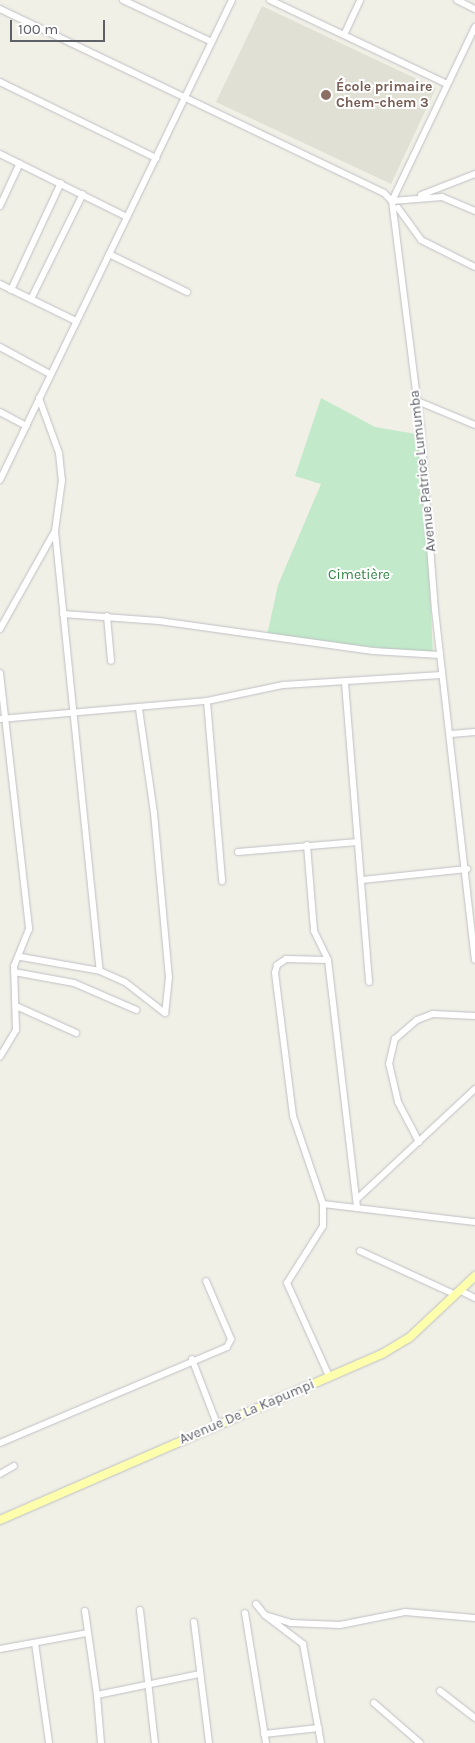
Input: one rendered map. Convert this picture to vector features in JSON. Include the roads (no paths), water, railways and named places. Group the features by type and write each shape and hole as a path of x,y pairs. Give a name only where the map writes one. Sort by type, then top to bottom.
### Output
{"main road":[{"name":"Avenue De La Kapumpi","path":"0,1520 329,1376 408,1338 475,1276"}],"street":[{"path":"123,0 212,42"},
{"path":"0,478 232,0"},
{"path":"270,0 447,84"},
{"path":"344,35 360,0"},
{"path":"457,0 475,9"},
{"path":"0,9 196,105 384,193 421,240 475,267"},
{"path":"392,201 475,26"},
{"path":"0,82 156,158"},
{"path":"0,154 127,217"},
{"path":"0,206 20,164"},
{"path":"418,197 475,174"},
{"path":"11,290 61,183"},
{"path":"31,299 83,194"},
{"path":"392,201 418,197 442,197 475,211"},
{"name":"Avenue Patrice Lumumba","path":"392,201 417,401 442,675 467,869 475,960"},
{"path":"109,254 187,292"},
{"path":"0,284 76,321"},
{"path":"0,347 50,374"},
{"path":"39,398 60,453 62,480 55,531 100,971"},
{"path":"417,401 475,425"},
{"path":"0,412 26,426"},
{"path":"0,629 55,531"},
{"path":"63,614 107,616 373,651 440,655"},
{"path":"107,616 111,661"},
{"path":"0,672 2,719 29,929 21,957 14,972 16,1006 12,1043 0,1057"},
{"path":"2,719 139,709 207,701 283,685 345,683 442,675"},
{"path":"345,683 369,982"},
{"path":"207,701 222,881"},
{"path":"21,957 100,971 125,982 165,1013 169,977 139,709"},
{"path":"451,734 475,732"},
{"path":"238,852 358,842"},
{"path":"307,845 314,931 328,960 358,1198 357,1208"},
{"path":"362,880 467,869"},
{"path":"328,960 286,959 277,965 275,973 293,1116 323,1204 323,1226 287,1283 329,1376"},
{"path":"14,972 74,983 136,1010"},
{"path":"16,1006 76,1033"},
{"path":"419,1142 401,1109 389,1064 395,1039 417,1020 433,1014 475,1016"},
{"path":"358,1198 475,1089"},
{"path":"323,1204 475,1222"},
{"path":"360,1251 456,1292 475,1298"},
{"path":"0,1443 192,1359 227,1347 231,1340 206,1281"},
{"path":"192,1359 217,1424"},
{"path":"0,1474 14,1466"},
{"path":"256,1604 265,1615 303,1644 321,1743"},
{"path":"140,1610 155,1743"},
{"path":"85,1611 97,1695 101,1743"},
{"path":"265,1615 326,1625 405,1612 475,1618"},
{"path":"245,1613 266,1743"},
{"path":"194,1622 209,1743"},
{"path":"0,1649 87,1633"},
{"path":"35,1643 49,1743"},
{"path":"97,1695 200,1674"},
{"path":"440,1691 475,1718"},
{"path":"374,1703 417,1742"},
{"path":"264,1734 319,1728"}],"place":[{"name":"École primaire Chem-chem 3","path":"326,95"}],"park label":[{"name":"Cimetière","path":"359,575"}]}
